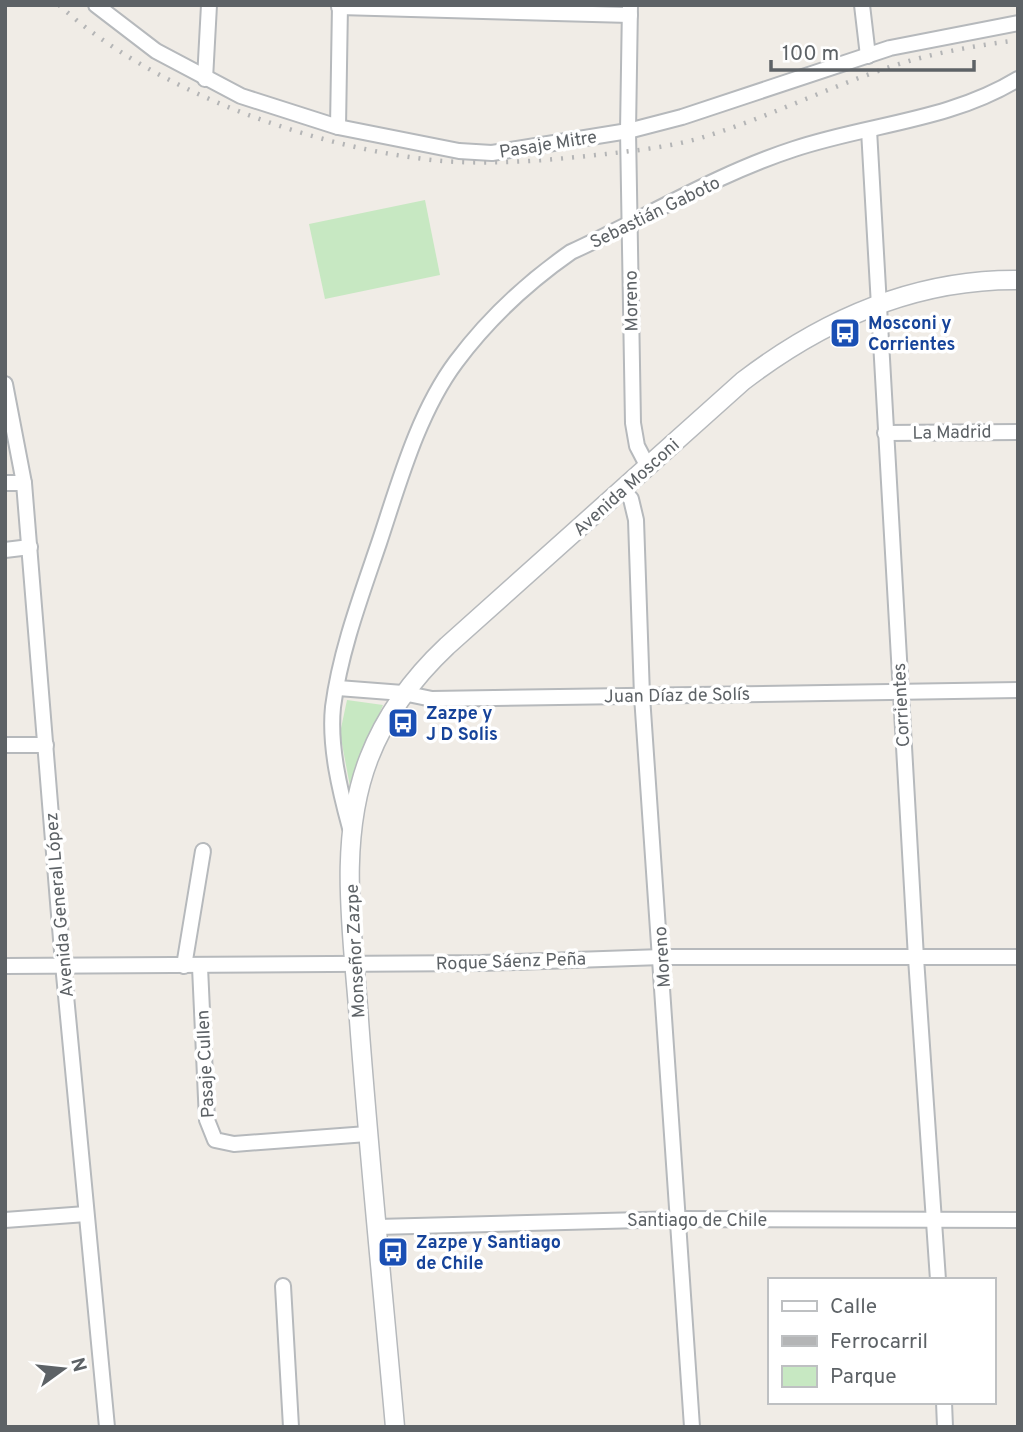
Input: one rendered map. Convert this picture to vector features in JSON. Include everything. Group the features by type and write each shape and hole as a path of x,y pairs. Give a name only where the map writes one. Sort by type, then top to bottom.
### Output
{"street":[{"name":"Pasaje Mitre","path":"96,5 156,51 241,96 338,127 458,151 492,153 628,131 682,117 868,55 1018,23"},
{"path":"205,79 209,5"},
{"path":"862,5 868,55"},
{"path":"338,127 340,6 630,10"},
{"name":"Moreno","path":"630,10 628,131 633,424 637,446 648,467"},
{"name":"Sebastián Gaboto","path":"398,485 431,404 455,364 492,319 547,269 571,252 757,163 835,136 961,108 988,98 1018,79"},
{"name":"Corrientes","path":"869,130 916,958 938,1278"},
{"name":"Avenida Mosconi","path":"352,836 369,759 403,693 447,646 743,381 779,353 814,332 878,303 947,284 1018,280"},
{"name":"Avenida General López","path":"5,384 24,483 63,964 107,1427"},
{"name":"La Madrid","path":"885,433 1018,432"},
{"path":"5,483 24,483"},
{"name":"Monseñor Zazpe","path":"395,1427 367,1135 350,883 352,836 341,794 333,708 354,616 398,485"},
{"name":"Moreno","path":"623,490 631,499 636,520 642,696 680,1219 692,1427"},
{"path":"5,550 30,547"},
{"name":"Juan Díaz de Solís","path":"338,688 403,693 432,699 1018,690"},
{"path":"5,745 46,745"},
{"path":"184,966 203,851"},
{"name":"Roque Sáenz Peña","path":"5,965 200,967 662,957 1018,957"},
{"name":"Pasaje Cullen","path":"200,967 206,1120 215,1140 234,1144 367,1135"},
{"path":"5,1220 86,1213"},
{"name":"Santiago de Chile","path":"377,1227 680,1219 1018,1220"},
{"path":"283,1286 291,1427"},
{"path":"944,1404 945,1427"}],"green space":[{"path":"425,200 440,275 325,299 309,224"},
{"path":"347,700 383,705 359,761 351,792 340,733"}],"railway":[{"path":"59,5 98,36 141,64 188,89 239,111 342,144 393,154 462,162 565,158 685,142 735,127 909,61 1018,40"}],"place":[{"name":"Mosconi y Corrientes","path":"845,333"},
{"name":"Zazpe y J D Solis","path":"403,723"},
{"name":"Zazpe y Santiago de Chile","path":"393,1252"}]}
